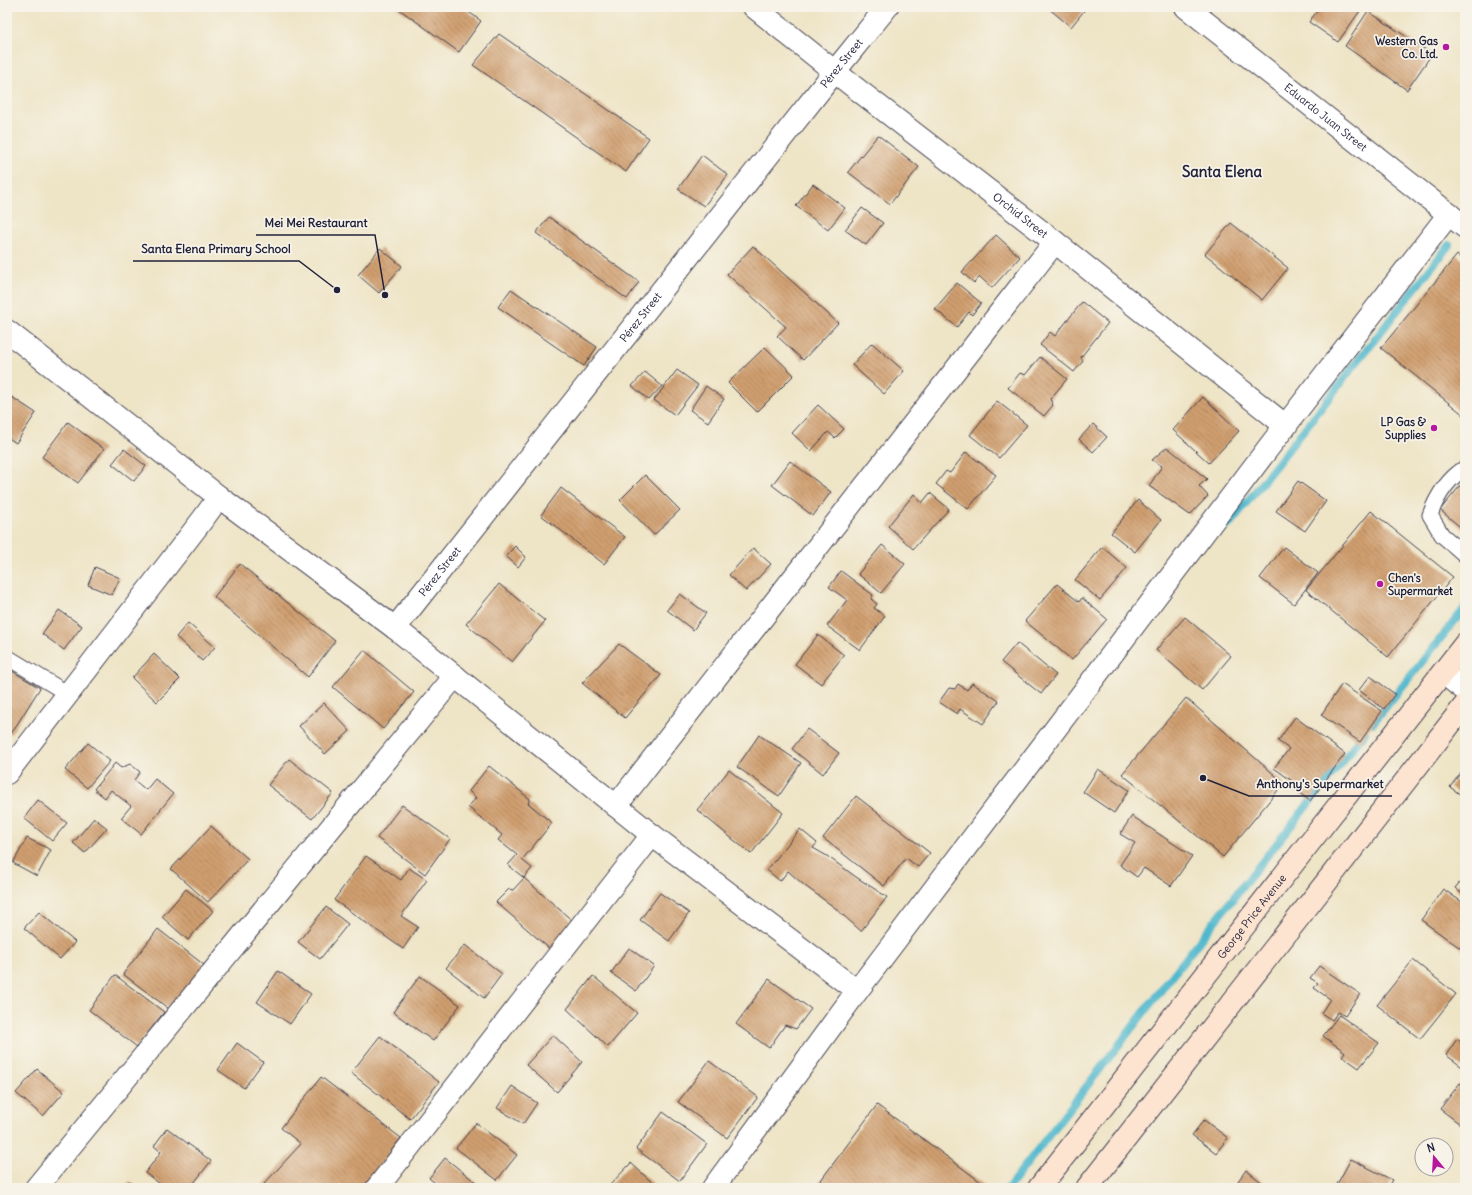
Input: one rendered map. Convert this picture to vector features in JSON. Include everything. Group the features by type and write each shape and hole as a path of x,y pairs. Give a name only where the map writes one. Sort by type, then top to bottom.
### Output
{"main road":[{"name":"George Price Avenue","path":"1038,1188 1465,644"},
{"path":"1086,1188 1465,705"}],"street":[{"name":"Orchid Street","path":"754,7 834,71 1055,242 1286,426"},
{"name":"Pérez Street","path":"395,628 834,71 887,7"},
{"name":"Eduardo Juan Street","path":"1186,7 1457,221"},
{"path":"712,1188 857,991 1286,426 1457,221"},
{"path":"616,806 1055,242"},
{"path":"7,331 219,497 395,628 652,836 857,991"},
{"path":"7,773 219,497"},
{"path":"1443,673 1465,690"},
{"path":"36,1188 455,676"},
{"path":"377,1188 652,836"}],"lane":[{"path":"1465,468 1455,474 1434,502 1430,515 1442,535 1465,555"},
{"path":"7,657 68,694"}],"building":[{"path":"396,7 462,7 481,21 459,52"},
{"path":"1047,7 1087,7 1071,27"},
{"path":"1320,7 1362,8 1338,42 1309,22"},
{"path":"1368,11 1432,54 1407,90 1345,46"},
{"path":"499,34 649,138 626,172 473,65"},
{"path":"878,135 919,167 890,204 848,172"},
{"path":"702,155 728,175 704,206 678,189"},
{"path":"813,184 845,208 828,230 796,206"},
{"path":"862,208 883,223 866,245 845,230"},
{"path":"549,217 639,282 627,299 536,233"},
{"path":"1231,223 1288,268 1262,300 1205,254"},
{"path":"996,235 1020,257 992,288 980,277 974,283 962,272"},
{"path":"753,246 838,323 803,360 777,336 786,327 727,274"},
{"path":"380,248 402,266 379,293 358,275"},
{"path":"1457,255 1465,261 1465,416 1381,348"},
{"path":"957,283 981,303 972,315 969,312 957,327 935,309"},
{"path":"511,289 597,347 584,366 498,307"},
{"path":"1082,302 1108,323 1081,357 1083,361 1074,372 1040,345 1050,332 1055,336"},
{"path":"872,343 904,371 884,394 852,365"},
{"path":"765,347 794,375 757,412 728,383"},
{"path":"1040,357 1067,379 1050,399 1053,405 1044,416 1008,388 1020,373 1025,375"},
{"path":"677,370 698,385 675,415 654,400"},
{"path":"645,372 662,386 649,400 632,386"},
{"path":"706,386 724,399 708,422 690,410"},
{"path":"7,394 36,413 16,443 7,437"},
{"path":"1203,397 1239,431 1209,463 1173,430"},
{"path":"997,401 1027,425 999,458 970,435"},
{"path":"818,405 844,429 835,438 828,432 811,451 792,433"},
{"path":"68,422 104,449 78,483 42,457"},
{"path":"1093,424 1107,437 1093,452 1079,439"},
{"path":"1167,447 1207,479 1199,486 1208,496 1190,515 1149,486 1162,466 1152,460"},
{"path":"124,449 146,466 134,481 112,464"},
{"path":"966,452 996,475 968,509 936,484 946,471 950,473"},
{"path":"790,461 831,492 813,516 772,485"},
{"path":"645,475 680,510 654,535 620,500"},
{"path":"1465,480 1465,531 1440,510"},
{"path":"1298,481 1326,501 1305,531 1276,511"},
{"path":"561,488 625,537 604,564 541,515"},
{"path":"930,493 949,509 913,549 888,526 914,494 922,503"},
{"path":"1138,500 1161,520 1135,552 1111,533"},
{"name":"Chen's Supermarket","path":"1371,511 1453,577 1388,657 1306,590"},
{"path":"882,545 905,564 881,593 858,574"},
{"path":"515,546 526,557 518,567 506,556"},
{"path":"1102,547 1127,568 1100,600 1075,580"},
{"path":"1284,547 1318,573 1294,604 1260,578"},
{"path":"753,548 771,564 746,591 729,575"},
{"path":"240,564 335,641 308,677 214,597"},
{"path":"95,567 120,578 112,595 88,585"},
{"path":"841,571 873,595 871,599 877,604 874,608 885,616 860,650 827,626 847,600 829,587"},
{"path":"499,584 545,621 512,662 466,624"},
{"path":"1057,584 1079,602 1082,598 1107,619 1072,660 1025,621"},
{"path":"680,594 706,613 693,630 667,610"},
{"path":"59,610 82,626 64,650 42,634"},
{"path":"1185,617 1231,656 1202,690 1156,650"},
{"path":"188,623 215,647 202,661 176,637"},
{"path":"818,635 844,655 821,684 795,664"},
{"path":"1017,643 1056,675 1041,694 1001,662"},
{"path":"619,644 661,675 625,718 582,683"},
{"path":"364,650 414,692 383,729 333,687"},
{"path":"154,654 180,679 157,702 132,678"},
{"path":"7,668 40,688 11,734 7,731"},
{"path":"1370,676 1395,694 1384,709 1359,690"},
{"path":"972,683 999,701 983,724 960,709 957,714 939,702 949,688 955,689 958,684 967,690"},
{"path":"1342,684 1382,711 1360,742 1321,715"},
{"path":"1186,698 1284,783 1223,857 1122,774"},
{"path":"324,703 350,731 325,754 299,726"},
{"path":"1295,717 1345,754 1310,801 1289,785 1292,781 1274,768 1289,749 1278,741"},
{"path":"807,729 839,753 823,774 792,749"},
{"path":"759,735 801,763 779,796 737,767"},
{"path":"88,743 110,761 87,788 65,770"},
{"path":"289,759 333,793 312,819 268,785"},
{"path":"115,763 121,768 130,764 140,772 134,780 146,790 155,779 173,794 141,834 121,818 131,806 111,790 105,798 94,789"},
{"path":"489,766 530,799 528,803 552,823 522,860 532,868 524,878 508,865 517,855 498,840 502,835 468,807 476,798 469,791"},
{"path":"1465,767 1465,798 1450,787"},
{"path":"1098,769 1129,790 1114,813 1083,792"},
{"path":"729,770 783,813 751,854 697,810"},
{"path":"856,796 930,853 918,867 906,858 884,886 823,838"},
{"path":"38,800 67,823 52,841 24,818"},
{"path":"402,805 450,839 425,874 377,838"},
{"path":"1132,816 1192,856 1171,886 1144,868 1137,877 1120,865 1135,843 1120,834"},
{"path":"94,818 107,828 85,853 73,843"},
{"path":"211,826 248,859 208,902 171,869"},
{"path":"800,829 817,843 813,848 887,897 861,931 834,907 805,886 788,871 780,881 767,870"},
{"path":"27,838 51,850 37,876 13,863"},
{"path":"366,856 401,880 409,868 427,880 401,916 418,927 403,949 334,900"},
{"path":"1465,876 1465,896 1455,888"},
{"path":"524,878 576,924 552,951 496,902 509,889 513,890"},
{"path":"186,889 213,911 188,940 162,917"},
{"path":"1443,889 1465,904 1465,947 1463,950 1421,920"},
{"path":"660,893 689,913 669,941 640,920"},
{"path":"326,907 348,924 320,959 298,942"},
{"path":"39,912 75,942 60,959 24,928"},
{"path":"158,929 208,968 173,1012 123,974"},
{"path":"465,945 502,974 484,998 446,968"},
{"path":"629,948 654,966 636,991 611,973"},
{"path":"1413,960 1456,994 1420,1039 1377,1005"},
{"path":"1319,966 1360,994 1345,1016 1338,1012 1332,1020 1321,1013 1330,999 1314,988 1318,983 1310,978"},
{"path":"278,971 311,994 290,1024 257,1002"},
{"path":"115,975 164,1012 137,1047 89,1010"},
{"path":"420,976 460,1005 433,1041 393,1012"},
{"path":"593,976 637,1013 608,1047 567,1009"},
{"path":"769,979 811,1009 796,1029 785,1025 769,1048 736,1024"},
{"path":"1339,1015 1379,1043 1359,1068 1342,1056 1345,1052 1323,1036"},
{"path":"553,1035 582,1062 557,1092 526,1065"},
{"path":"380,1036 439,1082 410,1119 351,1073"},
{"path":"1457,1039 1465,1045 1465,1069 1446,1055"},
{"path":"237,1043 263,1062 244,1088 218,1070"},
{"path":"709,1061 758,1097 727,1138 678,1102"},
{"path":"37,1069 64,1092 43,1116 16,1093"},
{"path":"321,1077 401,1138 363,1188 268,1188 264,1184 301,1144 281,1128"},
{"path":"1460,1083 1465,1087 1464,1127 1440,1109"},
{"path":"512,1086 537,1103 523,1124 497,1108"},
{"path":"877,1105 985,1185 983,1188 815,1188"},
{"path":"663,1112 707,1144 680,1181 636,1149"},
{"path":"1204,1120 1228,1138 1216,1153 1192,1135"},
{"path":"476,1123 517,1155 497,1180 456,1148"},
{"path":"167,1128 211,1161 190,1188 166,1188 145,1173 161,1152 154,1146"},
{"path":"445,1158 483,1188 441,1188 429,1178"},
{"path":"1351,1159 1392,1180 1387,1188 1335,1188"},
{"path":"631,1163 658,1188 607,1188"},
{"path":"1246,1170 1269,1188 1233,1188"},
{"path":"130,1181 138,1188 123,1188"}],"waterway":[{"path":"1229,525 1449,245"},
{"path":"1373,723 1465,608"},
{"path":"1008,1188 1207,931 1365,733"}],"place":[{"name":"Western Gas Co. Ltd.","path":"1446,47"},
{"name":"Santa Elena Primary School","path":"337,290"},
{"name":"Mei Mei Restaurant","path":"385,295"},
{"name":"LP Gas & Supplies","path":"1434,428"},
{"name":"Chen's Supermarket","path":"1380,584"},
{"name":"Anthony's Supermarket","path":"1203,778"}],"district":[{"name":"Santa Elena","path":"1222,171"}]}
